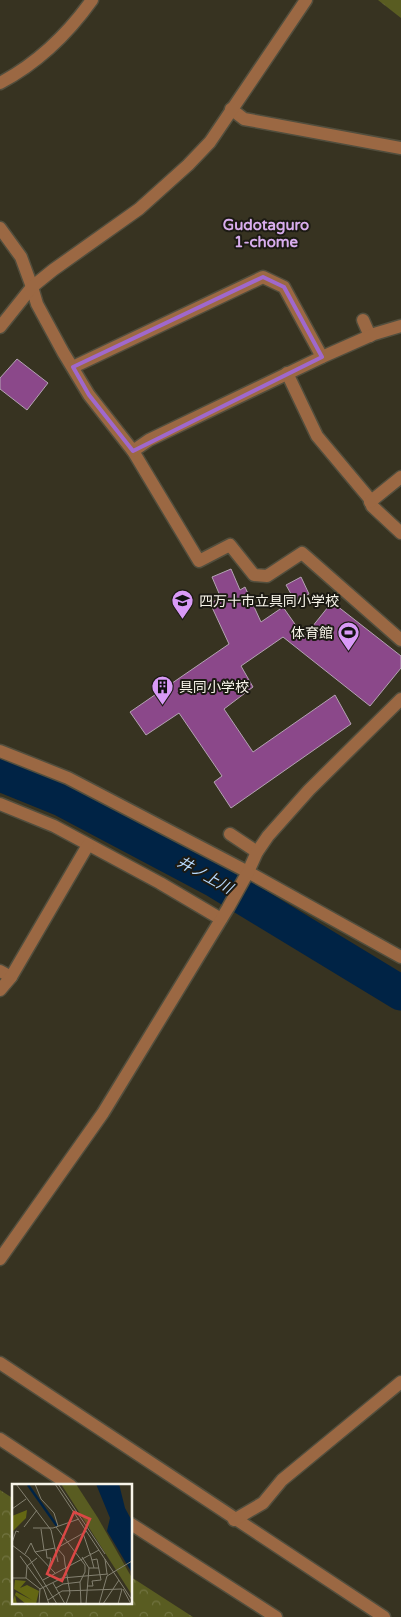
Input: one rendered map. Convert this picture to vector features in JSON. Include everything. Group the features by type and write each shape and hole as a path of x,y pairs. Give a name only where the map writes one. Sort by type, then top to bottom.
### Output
{"street":[{"path":"0,83 22,71 58,42 92,0"},
{"path":"0,327 32,287 139,209 188,165 210,142 306,0"},
{"path":"231,109 244,119 401,148"},
{"path":"0,228 21,257 37,304 89,395 133,451 199,561 230,545 254,574 267,576 302,553 401,640"},
{"path":"73,367 264,277 284,287 322,357"},
{"path":"363,320 370,336"},
{"path":"133,451 149,440 286,373 370,336 401,326"},
{"path":"286,373 317,436 372,506 401,533"},
{"path":"370,502 401,477"},
{"path":"2,1253 102,1113 224,914 247,875 257,852 268,836 309,790 401,699"},
{"path":"0,751 68,778 401,957"},
{"path":"0,804 54,826 160,883 224,914"},
{"path":"230,834 257,852"},
{"path":"0,990 11,977 88,845"},
{"path":"0,970 11,977"},
{"path":"0,1363 234,1520 384,1617"},
{"path":"234,1520 263,1503 282,1480 401,1382"},
{"path":"0,1439 68,1484"},
{"path":"132,1525 276,1617"}],"highlighted area":[{"path":"263,277 284,287 322,357 133,451 89,395 73,367"}],"green space":[{"path":"378,0 401,0 401,18"},
{"path":"0,1490 12,1498 12,1604 132,1604 132,1578 193,1617 0,1617"}],"building":[{"path":"17,359 48,383 27,410 0,389 0,378"},
{"path":"231,569 240,590 245,587 261,622 283,607 304,637 332,602 401,656 401,668 370,706 283,637 241,666 253,687 224,709 253,752 335,695 351,724 231,808 214,782 222,776 179,713 146,735 130,712 229,644 210,603 221,598 212,577"},
{"path":"301,577 309,594 295,601 286,585"}],"waterway":[{"name":"井ノ上川","path":"0,774 62,799 215,880 401,993"}],"place":[{"name":"四万十市立具同小学校","path":"183,620"},
{"name":"体育館","path":"349,652"},
{"name":"具同小学校","path":"163,706"}],"district":[{"name":"Gudotaguro 1-chome","path":"266,234"}]}
